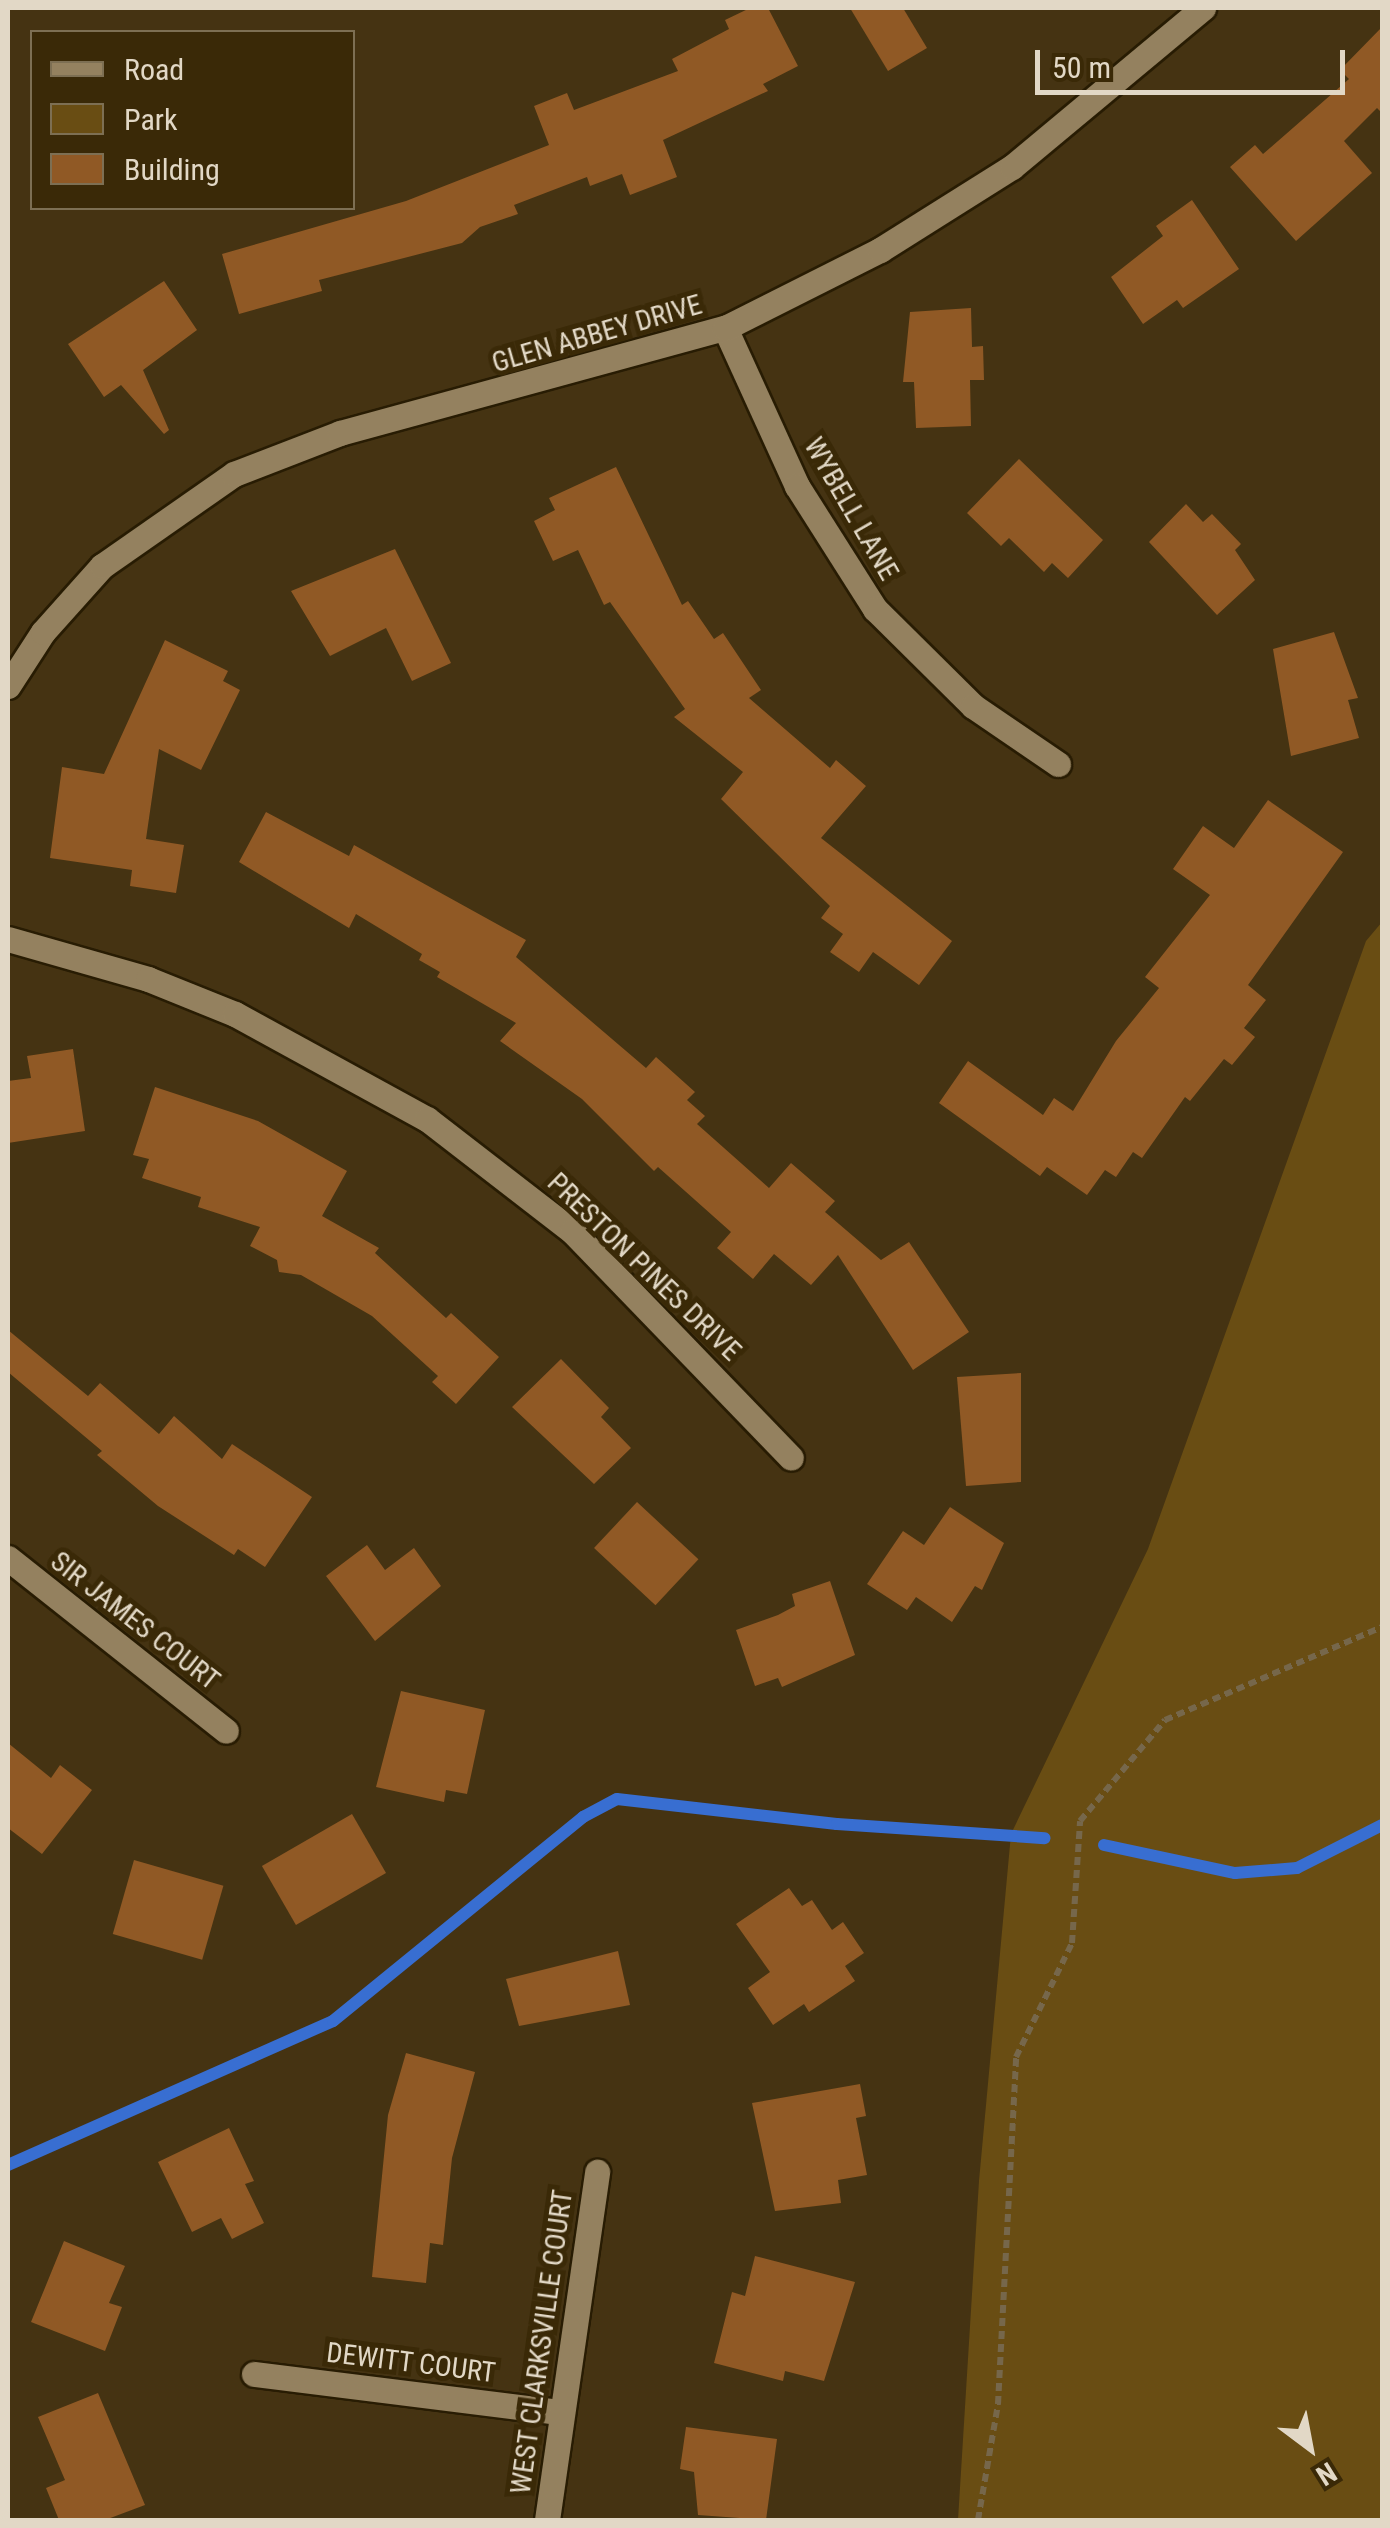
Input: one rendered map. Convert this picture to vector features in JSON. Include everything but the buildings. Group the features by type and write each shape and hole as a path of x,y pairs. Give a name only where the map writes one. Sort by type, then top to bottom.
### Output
{"street":[{"name":"GLEN ABBEY DRIVE","path":"8,686 44,632 102,566 234,474 340,433 725,328 880,250 1012,167 1203,8"},
{"name":"WYBELL LANE","path":"725,328 797,486 875,610 973,706 1058,764"},
{"name":"PRESTON PINES DRIVE","path":"8,939 148,979 235,1014 427,1119 572,1231 792,1458"},
{"name":"SIR JAMES COURT","path":"8,1558 226,1732"},
{"name":"WEST CLARKSVILLE COURT","path":"547,2520 597,2172"},
{"name":"DEWITT COURT","path":"254,2374 561,2412"}],"path":[{"path":"978,2520 998,2404 1016,2057 1072,1943 1080,1821 1165,1720 1382,1627"}],"green space":[{"path":"1382,922 1382,2520 958,2520 979,2181 1011,1834 1148,1549 1366,941"}],"waterway":[{"path":"8,2165 333,2021 583,1817 617,1799 837,1824 1045,1838"},
{"path":"1104,1845 1235,1873 1297,1868 1382,1825"}]}
